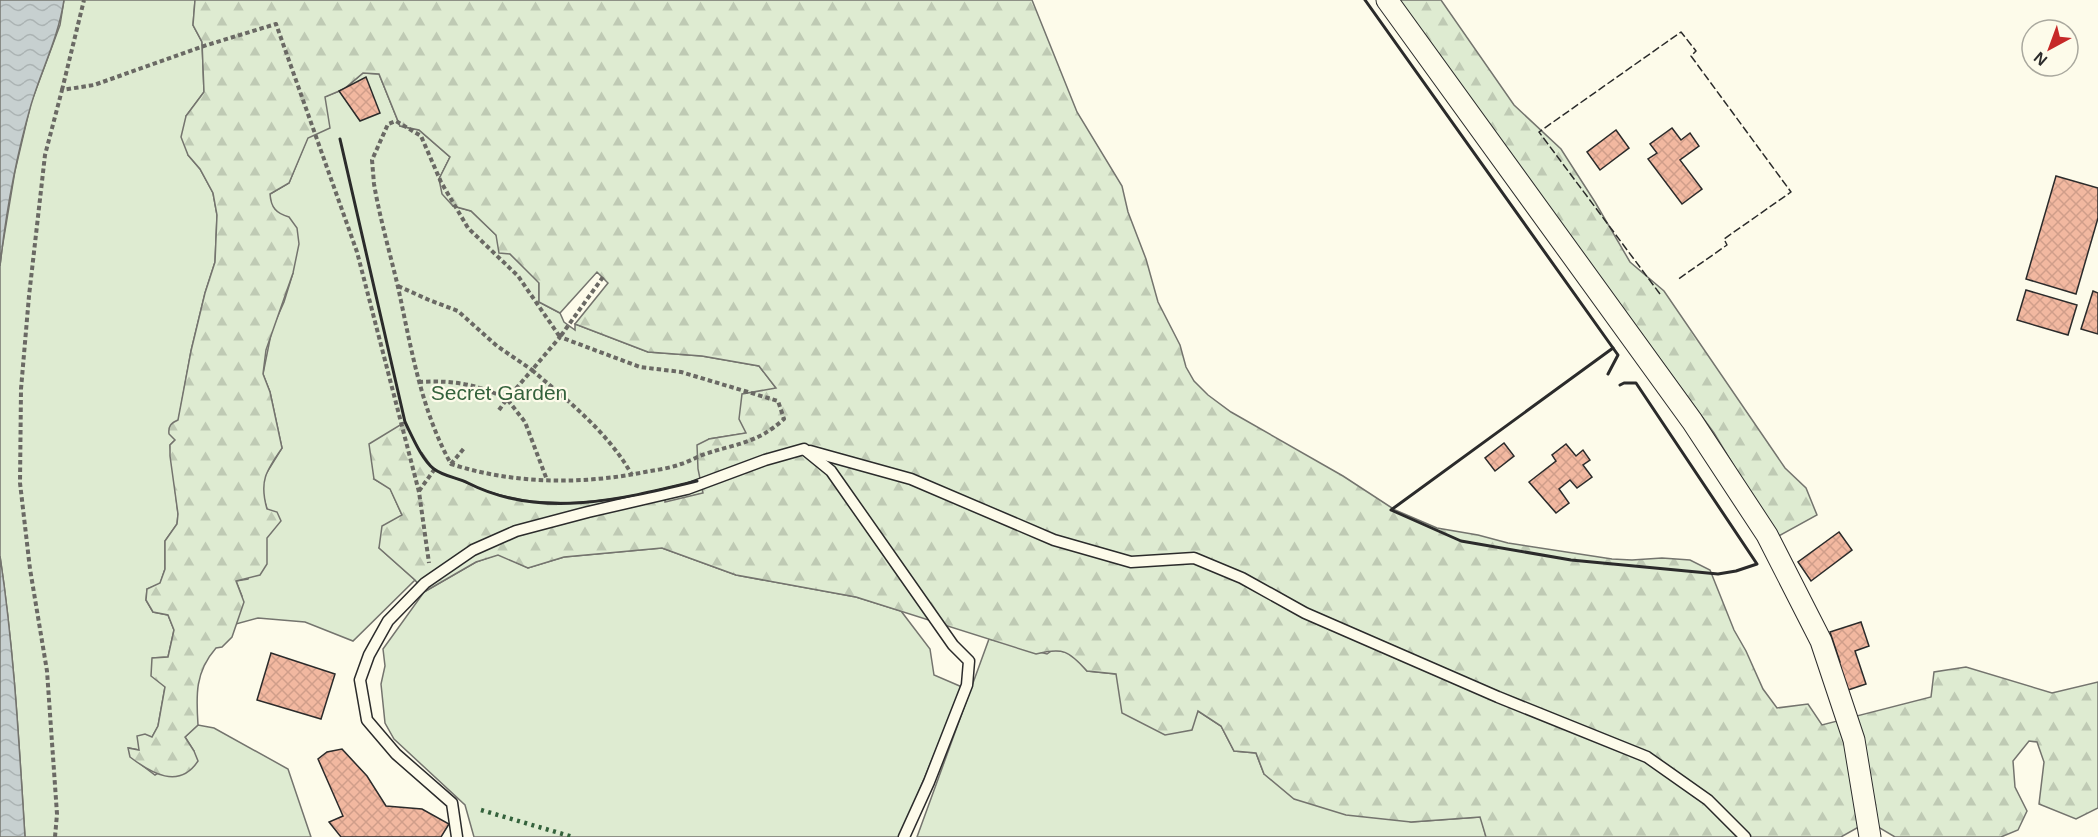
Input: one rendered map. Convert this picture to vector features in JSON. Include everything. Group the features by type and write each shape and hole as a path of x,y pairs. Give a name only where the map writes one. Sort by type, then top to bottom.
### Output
{"street":[{"path":"1387,0 1692,421 1767,535 1821,641 1854,740 1870,837"}],"lane":[{"path":"804,450 831,471 953,645 969,661 967,685 929,782 904,837"},
{"path":"458,837 452,803 396,754 367,720 360,680 369,654 388,621 431,579 473,550 516,531 687,489 765,460 804,450 911,479 1054,540 1131,562 1194,558 1242,578 1305,613 1498,697 1647,758 1708,800 1745,837"}],"path":[{"path":"55,837 57,814 47,671 30,569 20,483 21,389 45,155 84,0"},
{"path":"62,90 94,85 207,45 276,24 357,252 419,492 431,579"},
{"path":"396,121 421,136 441,182 468,228 518,276 560,337 640,367 681,372 778,401 784,418 769,432 748,443 702,455 679,465 616,478 547,481 491,476 451,464 436,434 419,382 398,286 380,219 372,160 388,124 396,121"},
{"path":"499,410 560,337 603,278"},
{"path":"398,286 458,311 497,346 532,370 567,399 608,441 632,475"},
{"path":"419,382 462,382 490,390 507,399 525,422 547,481"},
{"path":"451,464 465,447"},
{"path":"419,492 434,470"}],"green space":[{"path":"64,0 195,0 193,25 202,42 204,92 186,116 188,155 200,169 213,193 217,215 215,262 191,351 175,440 170,445 178,514 177,524 165,541 165,569 160,584 147,589 146,600 153,612 168,615 174,630 168,657 153,658 165,687 158,726 152,737 139,750 129,748 131,757 155,775 194,751 185,737 198,725 214,728 288,769 311,837 25,837 12,661 0,556 0,266 15,171 31,103 60,25"},
{"path":"195,0 1032,0 1077,112 1122,186 1128,212 1146,259 1158,302 1180,345 1186,367 1194,381 1208,395 1231,412 1343,476 1395,510 1437,528 1508,543 1612,559 1690,560 1710,570 1734,630 1763,689 1777,708 1808,704 1822,725 1931,697 1934,672 1966,667 2052,693 2098,682 2098,808 2076,819 2039,804 2044,762 2037,742 2029,741 2013,761 2015,787 2027,811 2018,830 2001,837 1895,837 1871,820 1841,837 1486,837 1480,817 1411,822 1346,815 1294,799 1264,774 1256,753 1234,751 1221,726 1198,711 1192,730 1165,735 1122,713 1116,674 1087,671 1065,652 1053,651 1036,654 856,597 736,575 662,548 564,557 528,568 498,555 476,562 424,592 415,580 379,548 382,526 402,515 390,489 374,479 369,444 405,422 421,453 434,469 491,492 516,499 565,503 614,499 664,489 665,502 703,493 698,469 697,445 709,439 746,433 739,419 742,394 776,388 759,366 702,356 648,352 575,324 608,283 597,272 560,313 539,302 539,283 510,254 499,253 496,235 471,211 453,206 442,194 439,179 450,157 419,130 400,126 379,74 363,73 344,89 325,97 330,128 308,138 289,183 270,194 275,209 289,217 297,228 299,244 293,273 266,350 263,374 270,392 282,448 266,477 264,491 267,509 277,512 281,521 267,538 267,564 260,575 236,581 244,602 232,637 222,647 216,648 204,666 198,684 198,725 185,737 198,761 182,775 174,777 156,773 130,757 128,748 139,750 137,736 145,734 152,737 158,726 165,687 151,676 152,658 168,657 174,630 168,615 153,612 146,600 147,589 160,583 165,569 165,541 177,524 178,514 170,456 170,445 175,440 169,434 169,429 178,420 191,351 215,262 217,215 213,193 200,169 188,155 181,137 186,116 204,92 202,42 193,25"},
{"path":"1398,0 1441,0 1514,105 1561,149 1630,262 1664,291 1785,468 1806,488 1817,515 1777,537 1714,433"},
{"name":"Secret Garden","path":"363,73 379,74 400,126 419,130 450,157 439,179 453,206 471,211 496,235 507,251 539,282 539,302 560,313 564,322 575,330 575,324 648,352 702,356 759,366 776,388 747,433 709,439 704,493 665,503 664,489 624,498 574,503 521,501 475,488 466,482 434,470 422,453 374,479 390,488 402,515 379,548 415,580 353,641 305,622 258,618 236,624 242,596 236,581 248,579 267,509 262,492 264,477 282,448 270,392 263,374 272,329 293,273 279,214 271,205 270,194 289,183 324,97 344,89"},
{"path":"662,548 736,575 856,597 901,611 930,649 934,675 962,687 900,837 474,837 465,805 394,739 385,723 381,684 385,666 383,649 424,592 476,562 499,554 528,568 564,557"},
{"path":"989,639 1047,654 1054,649 1072,654 1087,671 1116,674 1198,711 1221,726 1234,751 1256,753 1264,774 1411,822 1481,817 1486,837 917,837"}],"water":[{"path":"0,0 64,0 58,28 31,105 21,144 8,205 0,266"},
{"path":"0,556 12,661 25,837 0,837"}],"building":[{"path":"366,77 380,113 360,121 339,91"},
{"path":"1672,128 1681,140 1690,133 1699,146 1680,160 1702,189 1682,204 1648,159 1657,153 1650,144"},
{"path":"1616,130 1629,148 1600,170 1587,152"},
{"path":"2056,176 2098,188 2098,218 2076,294 2026,279"},
{"path":"2026,290 2077,305 2068,335 2017,320"},
{"path":"2093,291 2098,293 2098,334 2081,329"},
{"path":"1504,443 1514,456 1495,471 1485,458"},
{"path":"1566,444 1576,456 1583,450 1590,460 1583,465 1592,477 1577,488 1570,480 1559,489 1569,503 1556,513 1529,482 1556,461 1552,455"},
{"path":"1839,532 1852,550 1811,581 1798,562"},
{"path":"1861,622 1869,646 1855,651 1866,684 1845,691 1836,663 1840,662 1830,632"},
{"path":"271,653 335,674 321,719 257,700"},
{"path":"342,749 367,776 386,806 422,809 449,824 441,837 341,837 329,822 343,816 318,759 327,752"}],"hedge":[{"path":"481,810 573,837"}],"fence":[{"path":"1660,294 1539,132 1681,32 1696,51 1691,56 1791,192 1724,239 1727,245 1677,280"}],"wall":[{"path":"1365,0 1613,348"},
{"path":"340,139 405,422 425,460 434,469 495,494 524,501 553,503 582,503 611,499 697,481"},
{"path":"1608,374 1618,355 1613,348 1391,510 1461,541 1571,560 1718,574 1757,564 1636,383 1620,385"}]}
